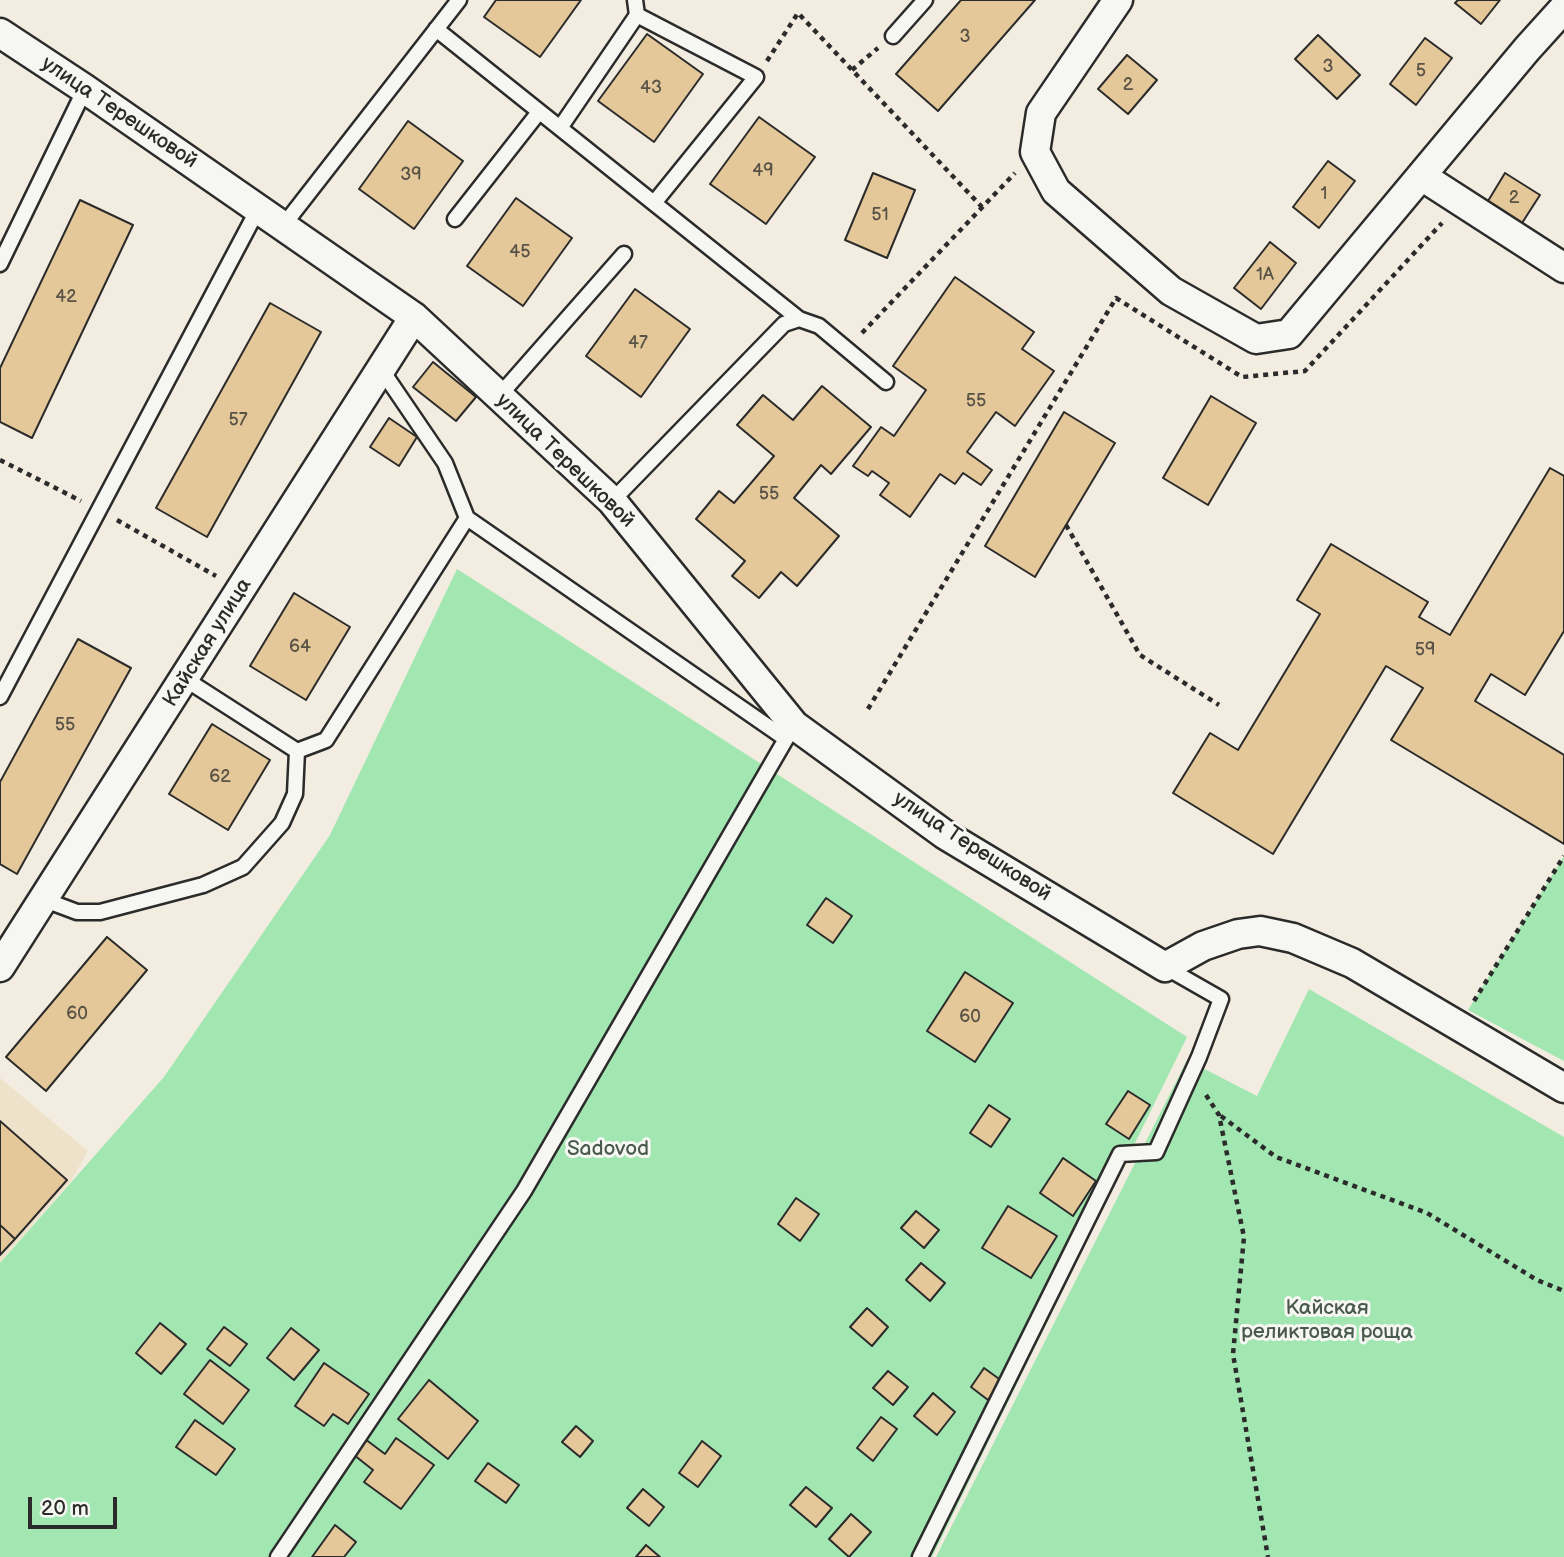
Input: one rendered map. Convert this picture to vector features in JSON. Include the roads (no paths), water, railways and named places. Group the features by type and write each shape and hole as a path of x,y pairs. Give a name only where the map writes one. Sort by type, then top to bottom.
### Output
{"street":[{"path":"1118,0 1041,113 1035,152 1056,191 1171,291 1256,339 1289,334 1564,8"},
{"name":"улица Терешковой","path":"0,33 414,317 612,501 790,732 944,834 1165,968"},
{"path":"1423,177 1564,268"},
{"name":"Кайская улица","path":"0,967 414,317"},
{"path":"1165,968 1203,946 1238,933 1260,931 1293,938 1352,963 1564,1088"}],"lane":[{"path":"284,226 459,0"},
{"path":"560,128 637,15 635,0"},
{"path":"893,36 925,0"},
{"path":"637,15 756,78 654,203"},
{"path":"436,29 799,319 819,326 886,382"},
{"path":"0,264 85,89"},
{"path":"455,219 539,112"},
{"path":"0,697 258,209"},
{"path":"499,396 624,254"},
{"path":"612,501 784,324 799,319"},
{"path":"278,1557 524,1191 790,732 467,518 445,463 381,369"},
{"path":"298,751 326,740 467,518"},
{"path":"185,679 298,751"},
{"path":"45,900 77,912 100,912 203,885 243,867 282,823 295,794 298,751"},
{"path":"920,1557 1120,1154 1156,1152 1192,1074 1221,999 1165,968"}],"park label":[{"name":"Sadovod","path":"608,1150"},
{"name":"Кайская реликтовая роща","path":"1327,1321"}]}
